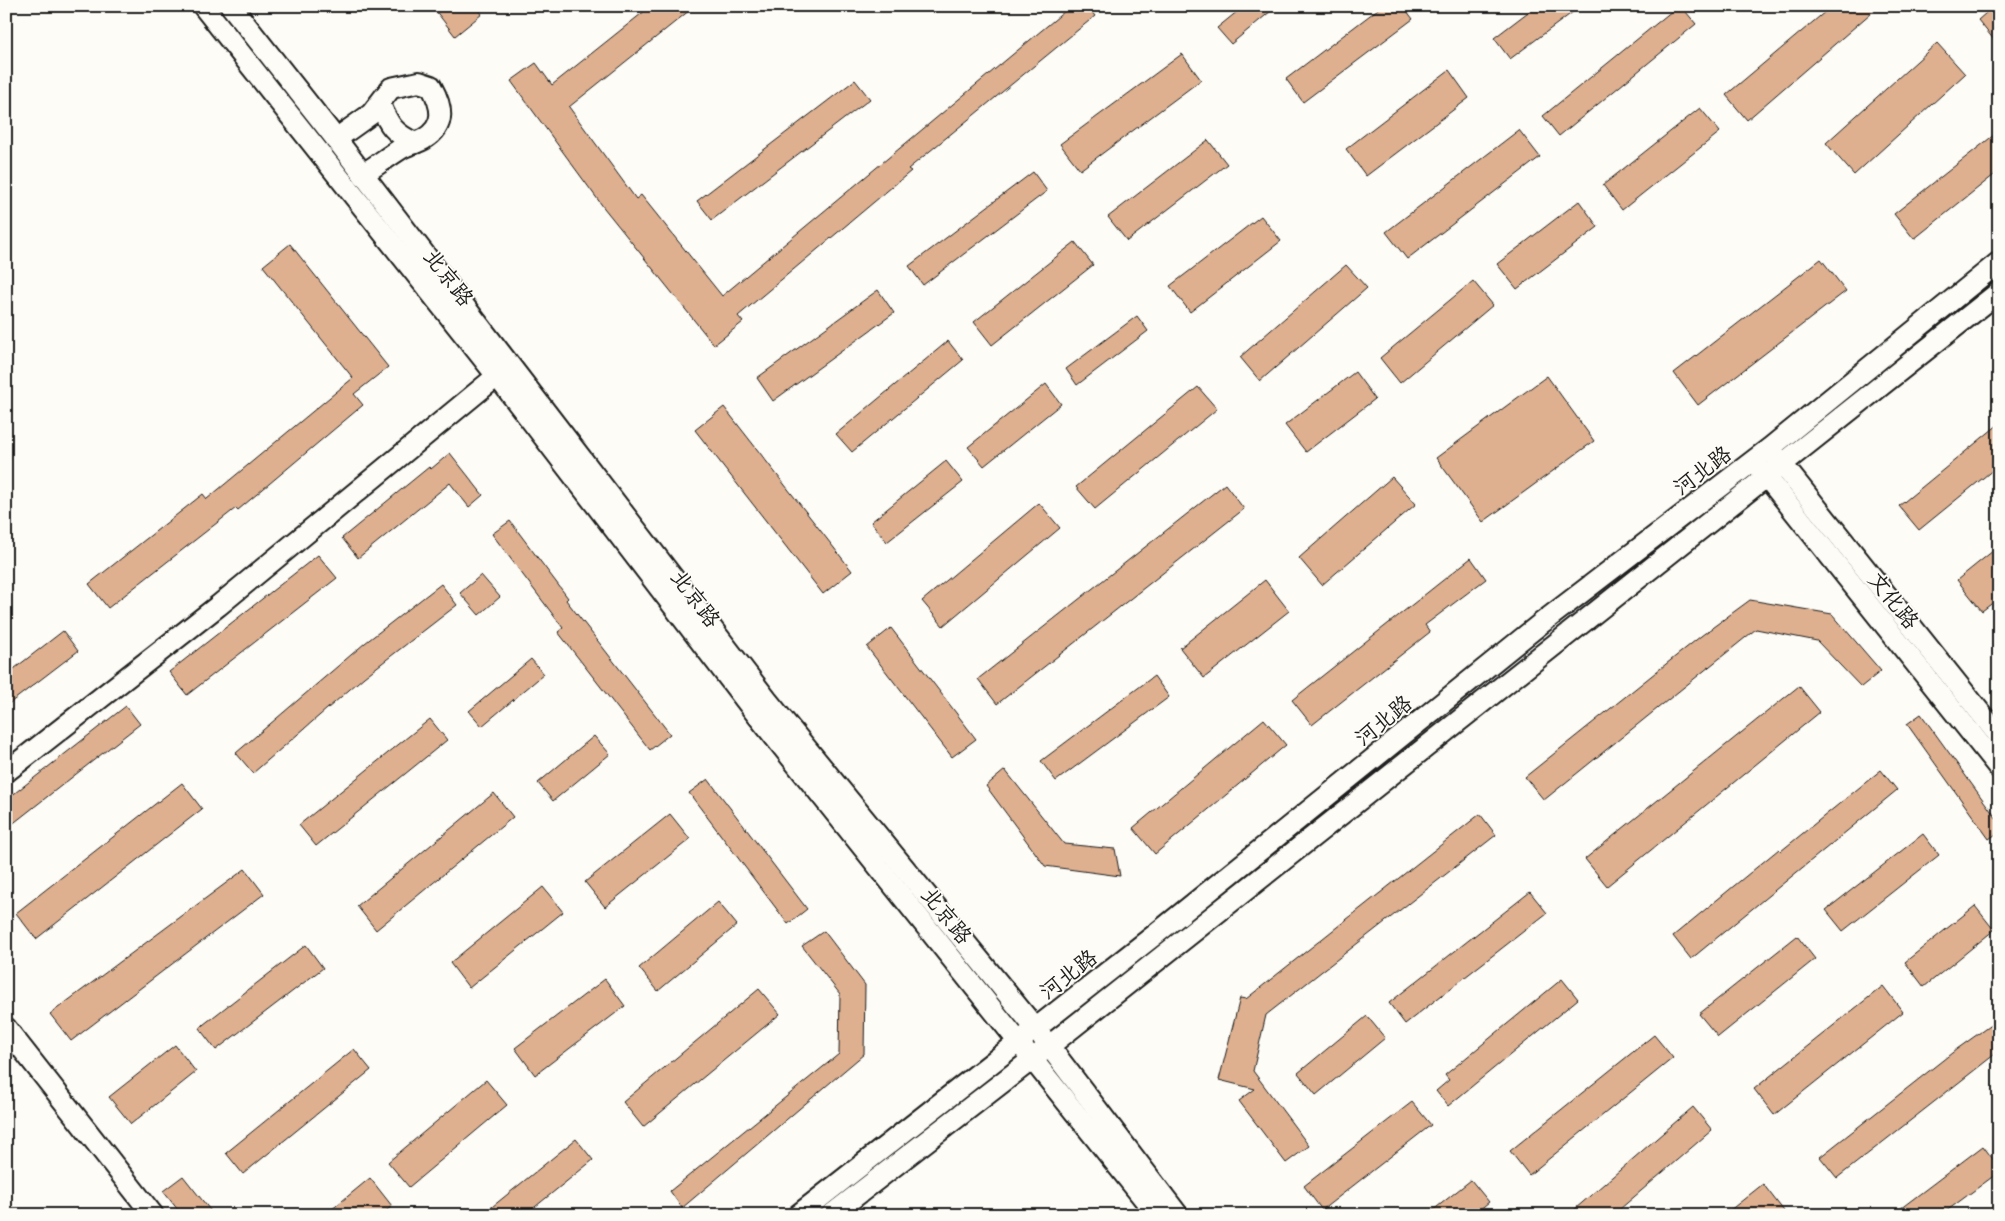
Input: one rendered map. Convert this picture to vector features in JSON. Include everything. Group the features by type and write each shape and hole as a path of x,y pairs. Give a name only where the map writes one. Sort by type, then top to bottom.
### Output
{"street":[{"name":"北京路","path":"203,6 497,376 752,710 1157,1215"},
{"name":"北京路","path":"231,6 336,139 761,692 1036,1029 1178,1215"},
{"path":"336,139 371,114 391,88 419,82 431,86 440,102 442,116 436,128 424,139 403,148 363,174"},
{"path":"380,104 387,122 399,136 415,143"},
{"name":"河北路","path":"831,1215 1048,1047 1766,477 1776,456 1999,262"},
{"name":"河北路","path":"798,1215 1036,1029 1539,625 1754,460 1776,456 1999,292"},
{"path":"6,772 218,606 497,376"},
{"name":"文化路","path":"1776,456 1999,736"},
{"name":"文化路","path":"1754,460 1999,768"},
{"path":"6,1028 153,1215"}],"building":[{"path":"432,6 476,6 482,14 455,36"},
{"path":"651,6 695,6 569,107 636,199 641,195 722,296 1071,6 1087,6 1095,16 908,169 911,171 738,316 743,322 714,345 604,208 511,81 536,63 552,85"},
{"path":"1244,6 1277,6 1231,44 1217,28"},
{"path":"1382,6 1403,6 1413,19 1303,102 1286,79"},
{"path":"1536,6 1581,6 1510,59 1494,38"},
{"path":"1678,6 1681,6 1696,24 1559,136 1543,116"},
{"path":"1832,6 1879,6 1747,120 1726,95"},
{"path":"1994,6 1999,6 1999,46 1978,20"},
{"path":"1937,43 1965,74 1854,175 1826,143"},
{"path":"1182,54 1201,80 1080,170 1060,144"},
{"path":"1449,70 1469,98 1366,176 1346,149"},
{"path":"855,80 870,99 712,220 697,201"},
{"path":"1700,108 1720,132 1622,210 1603,185"},
{"path":"1519,130 1540,157 1407,259 1386,232"},
{"path":"1999,131 1999,171 1914,239 1894,214"},
{"path":"1208,140 1227,164 1127,241 1108,217"},
{"path":"1033,172 1047,191 923,285 909,266"},
{"path":"1579,201 1598,227 1517,289 1497,264"},
{"path":"1261,216 1281,241 1190,312 1170,286"},
{"path":"1075,242 1093,265 992,345 974,322"},
{"path":"290,244 388,367 354,394 363,405 238,510 236,508 108,608 89,584 203,494 207,499 353,378 263,266"},
{"path":"1821,259 1846,291 1698,405 1674,373"},
{"path":"1346,265 1367,288 1260,381 1240,357"},
{"path":"1473,281 1493,305 1400,383 1380,358"},
{"path":"878,290 894,313 773,401 757,378"},
{"path":"1137,316 1148,331 1077,385 1066,369"},
{"path":"948,341 963,360 852,452 836,434"},
{"path":"1355,372 1375,399 1306,452 1285,425"},
{"path":"1547,376 1594,441 1483,522 1436,458"},
{"path":"1046,384 1061,404 984,466 968,447"},
{"path":"1198,387 1217,409 1095,509 1076,487"},
{"path":"724,407 852,571 823,594 695,430"},
{"path":"1999,424 1999,465 1919,530 1899,506"},
{"path":"450,453 483,495 469,507 450,483 358,558 342,538 429,467 431,469"},
{"path":"946,461 963,482 887,542 871,522"},
{"path":"1392,477 1416,504 1322,585 1299,558"},
{"path":"1225,484 1244,509 997,704 978,679"},
{"path":"1039,503 1060,528 943,626 922,601"},
{"path":"510,521 568,598 566,600 670,734 650,750 558,632 563,628 492,534"},
{"path":"1999,546 1999,598 1982,611 1957,580"},
{"path":"318,555 337,578 187,695 169,672"},
{"path":"1471,558 1486,579 1425,625 1430,632 1312,725 1292,700"},
{"path":"481,575 500,597 479,615 460,593"},
{"path":"1265,580 1289,611 1204,678 1180,648"},
{"path":"441,584 457,605 364,677 253,773 236,753 365,643"},
{"path":"1750,600 1832,614 1881,671 1861,687 1817,641 1756,629 1544,800 1525,777 1701,636"},
{"path":"891,628 976,739 952,757 867,647"},
{"path":"63,631 78,651 6,706 6,675"},
{"path":"531,659 544,674 482,726 469,711"},
{"path":"1154,676 1169,697 1056,781 1041,761"},
{"path":"1799,686 1820,712 1607,886 1585,859"},
{"path":"126,706 140,724 6,829 6,800"},
{"path":"1921,714 1999,822 1999,832 1989,839 1907,724"},
{"path":"430,719 447,740 316,846 299,825"},
{"path":"1264,719 1286,745 1155,854 1133,828"},
{"path":"594,736 610,754 553,801 538,783"},
{"path":"1005,770 1064,844 1115,849 1120,876 1045,866 986,786"},
{"path":"1881,770 1897,790 1691,959 1673,936 1779,849 1781,851"},
{"path":"708,779 807,909 788,924 689,793"},
{"path":"182,783 202,809 36,939 16,913"},
{"path":"494,793 513,817 376,930 357,906"},
{"path":"670,814 690,839 605,907 585,882"},
{"path":"1480,814 1496,835 1266,1015 1253,1071 1309,1146 1286,1163 1239,1101 1255,1089 1219,1080 1240,998 1246,999"},
{"path":"1923,834 1939,855 1843,931 1826,910"},
{"path":"245,869 264,894 71,1041 50,1014"},
{"path":"543,887 563,912 469,988 450,963"},
{"path":"1530,892 1547,913 1405,1024 1389,1003"},
{"path":"718,902 737,925 658,991 639,968"},
{"path":"1975,906 1994,930 1924,987 1905,962"},
{"path":"824,931 865,985 864,1054 682,1208 670,1191 839,1054 840,994 802,946"},
{"path":"1797,936 1815,959 1718,1037 1699,1014"},
{"path":"306,945 323,968 216,1050 199,1028"},
{"path":"605,979 625,1006 535,1075 515,1048"},
{"path":"1562,979 1578,999 1448,1106 1436,1091 1449,1080 1445,1075"},
{"path":"1883,986 1903,1012 1774,1115 1754,1089"},
{"path":"759,989 780,1014 643,1127 623,1102"},
{"path":"1367,1016 1385,1038 1316,1095 1298,1073"},
{"path":"1999,1019 1999,1051 1837,1178 1820,1157 1957,1049"},
{"path":"1654,1035 1673,1058 1529,1175 1510,1151"},
{"path":"175,1045 196,1072 131,1124 109,1097"},
{"path":"354,1049 371,1070 243,1174 226,1153"},
{"path":"486,1080 507,1105 409,1187 388,1162"},
{"path":"1412,1102 1431,1125 1322,1210 1304,1186"},
{"path":"1693,1107 1712,1130 1613,1215 1568,1215"},
{"path":"576,1139 593,1160 525,1215 482,1215"},
{"path":"1983,1146 1999,1167 1999,1172 1941,1215 1892,1215"},
{"path":"183,1176 214,1215 182,1215 163,1191"},
{"path":"370,1178 392,1206 381,1215 325,1215"},
{"path":"1471,1180 1489,1202 1473,1215 1427,1215"},
{"path":"1763,1184 1787,1215 1724,1215"}]}
